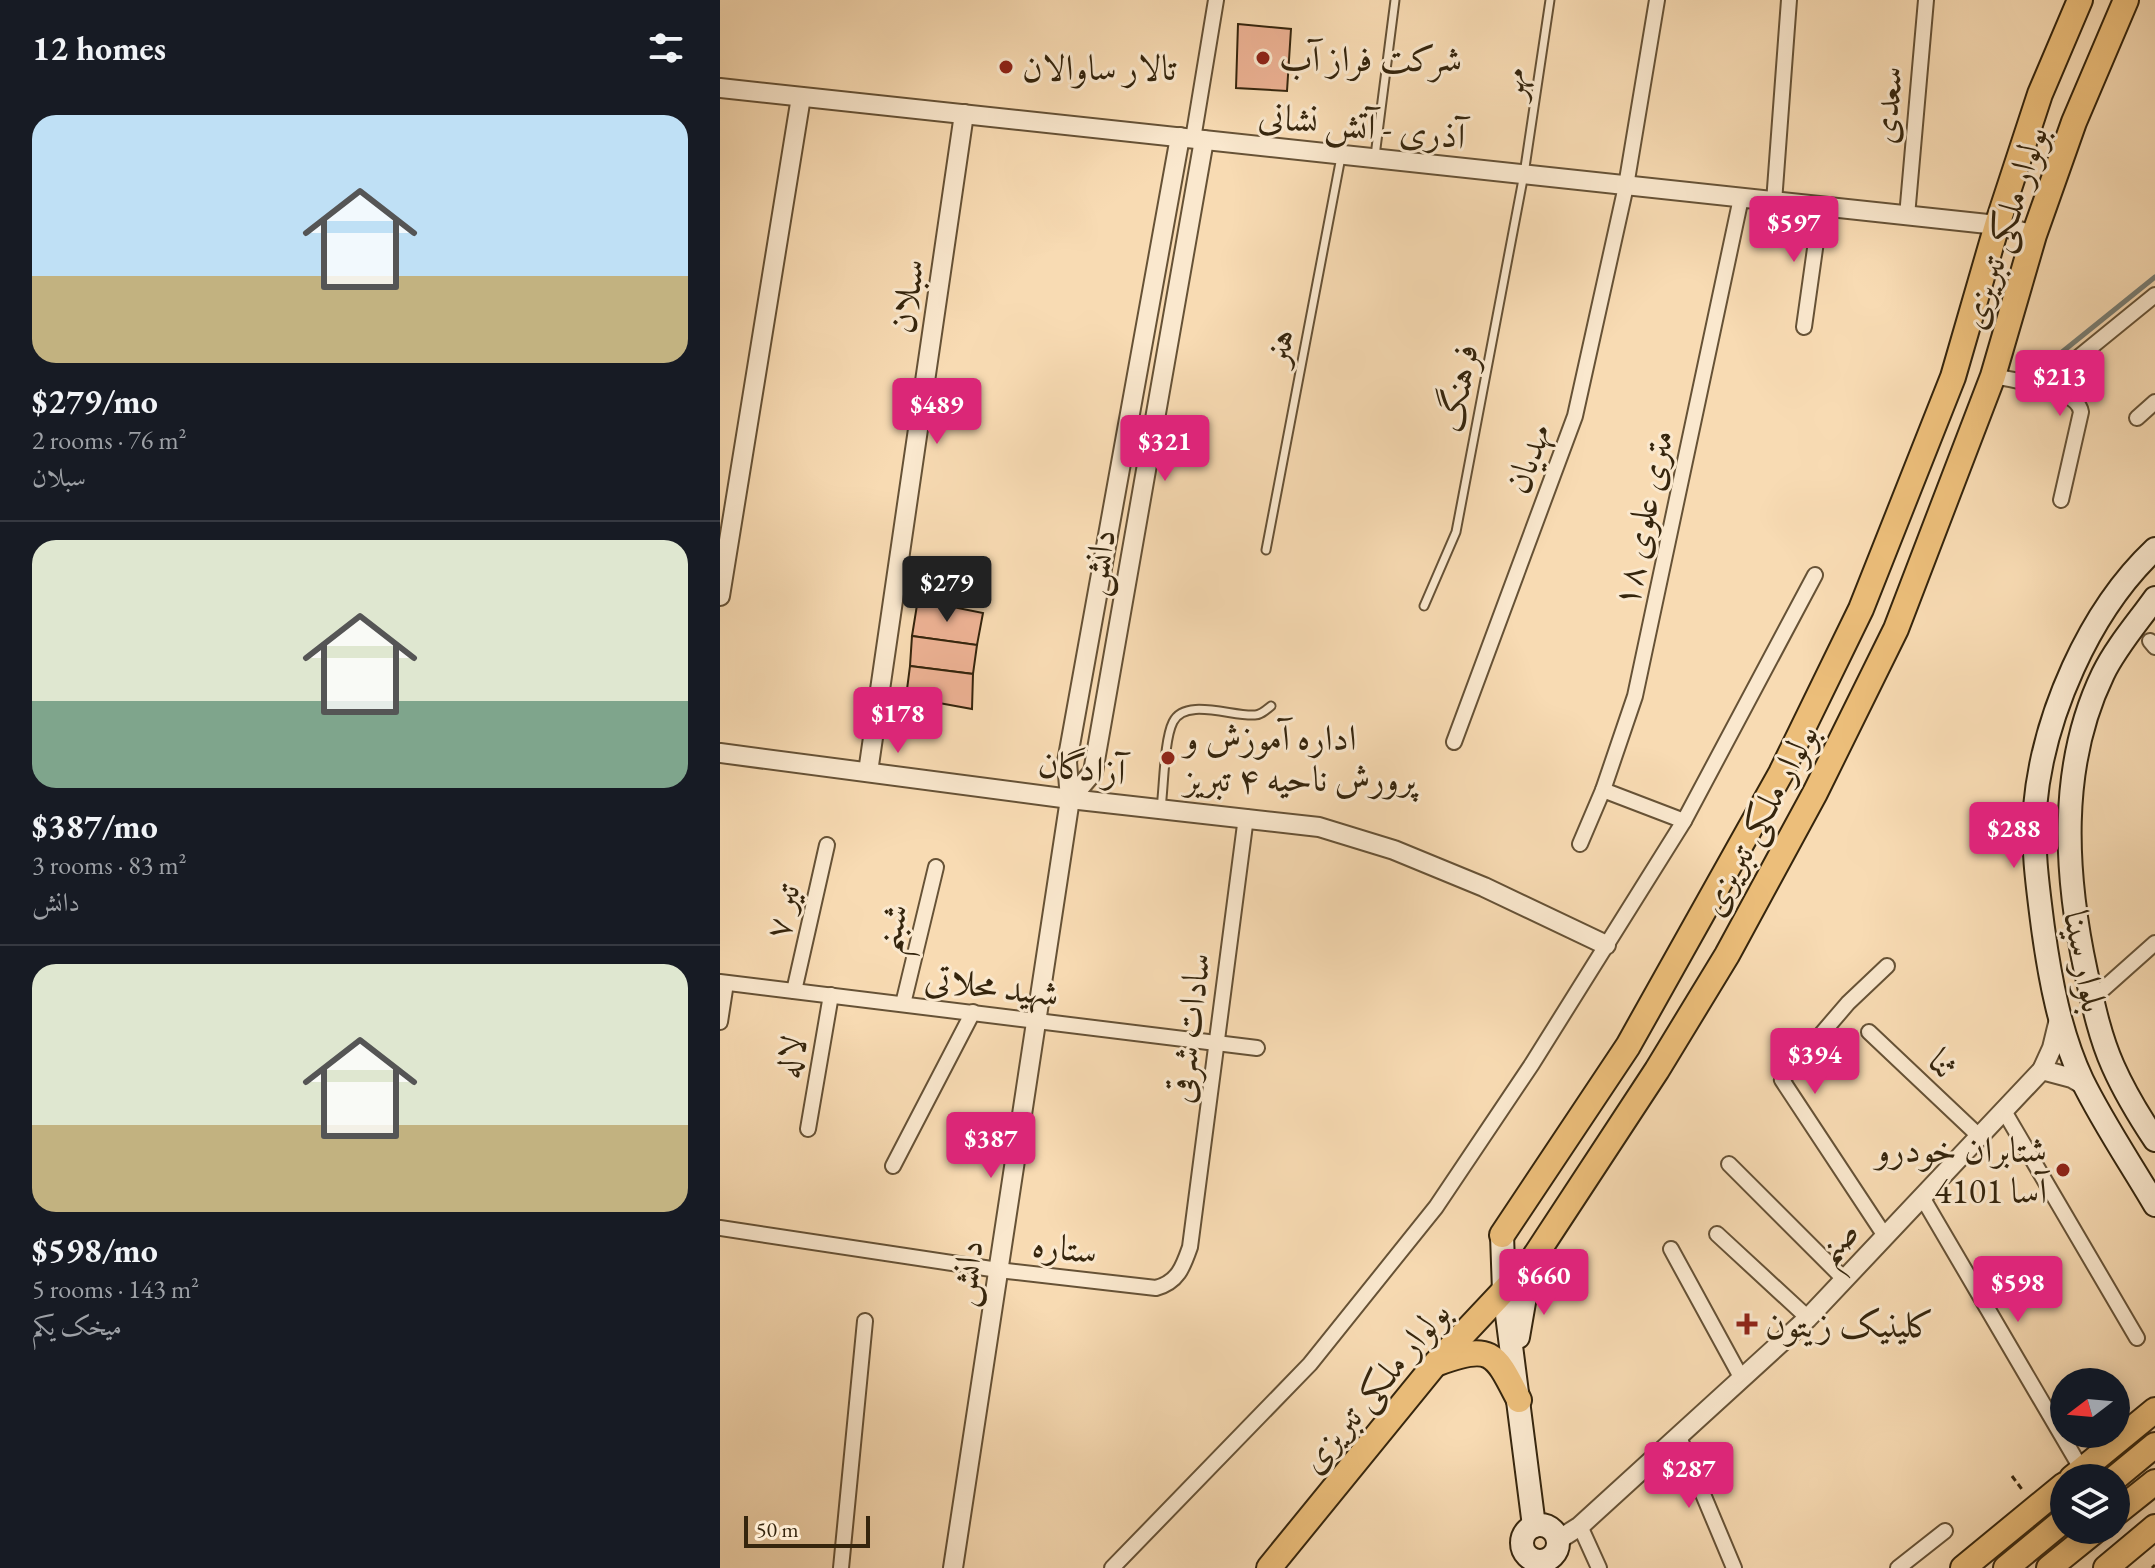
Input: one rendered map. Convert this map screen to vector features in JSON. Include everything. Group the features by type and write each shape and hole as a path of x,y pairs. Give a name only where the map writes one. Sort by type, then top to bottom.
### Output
{"main road":[{"name":"بولوار ملکی تبریزی","path":"1502,1235 1628,1046 1787,760 1861,609 1953,377 1997,225 2040,94 2080,0"},
{"name":"بولوار ملکی تبریزی","path":"1269,1568 1436,1363 1531,1262 1657,1070 1719,968 1815,793 1896,629 1993,376 2034,235 2074,122 2126,0"},
{"name":"بلوار سینا","path":"2152,558 2116,590 2077,661 2050,726 2035,808 2037,880 2047,962 2060,1015 2087,1087 2155,1205"},
{"name":"بلوار سینا","path":"2155,598 2104,672 2082,728 2071,793 2069,861 2075,920 2092,999 2112,1064 2133,1107 2155,1140"},
{"path":"1502,1235 1504,1291 1534,1526"},
{"path":"1515,1366 1531,1262"},
{"path":"1436,1363 1465,1353 1487,1354 1504,1371 1519,1400"},
{"path":"2090,1464 2155,1410"},
{"path":"2130,1466 2155,1445"},
{"path":"2130,1502 2155,1482"},
{"path":"1963,1568 2050,1497"},
{"path":"1534,1526 1550,1527 1558,1540 1556,1552 1531,1562 1523,1537 1534,1526"},
{"path":"2106,1568 2155,1527"},
{"path":"2006,1568 2050,1532"},
{"path":"2049,1568 2079,1544"}],"street":[{"path":"1192,139 1216,0"},
{"name":"مهدیان","path":"1454,742 1575,416 1626,186 1657,0"},
{"path":"1774,202 1789,0"},
{"name":"سعدی","path":"1907,216 1926,0"},
{"name":"آذرى - آتش نشانى","path":"720,88 1997,225 2034,235"},
{"path":"720,596 801,97"},
{"name":"سبلان","path":"868,772 964,114"},
{"name":"دانش","path":"953,1568 1070,799 1067,762 1192,139"},
{"name":"دانش","path":"1070,799 1093,772 1192,139"},
{"name":"۱۸ متری علوی","path":"1580,844 1603,790 1635,696 1741,198"},
{"path":"1804,327 1821,206"},
{"path":"2042,387 2155,295"},
{"path":"1993,376 2042,387 2080,404 2081,412 2061,500"},
{"path":"2137,418 2155,402"},
{"path":"1112,1568 1310,1364 1436,1207 1684,821 1815,575"},
{"name":"آزادگان","path":"720,753 1070,799 1319,827 1394,850 1484,887 1606,945"},
{"path":"1603,790 1684,821"},
{"name":"سادات شرقی","path":"1190,1247 1246,817"},
{"name":"۷ تیر","path":"794,991 827,845"},
{"name":"شبنم","path":"903,1004 936,867"},
{"path":"2092,999 2155,943"},
{"path":"1885,1236 1782,1080 1848,1003 1887,966"},
{"path":"720,1022 723,982"},
{"name":"شهید محلاتی","path":"723,982 1257,1048"},
{"name":"لاله","path":"808,1129 831,995"},
{"path":"893,1166 973,1012"},
{"path":"2060,1015 2052,1048 2042,1070 2072,1078 2087,1087"},
{"name":"ثنا","path":"1869,1032 1979,1136"},
{"name":"صنم","path":"1558,1540 1580,1526 1808,1318 2042,1070"},
{"path":"2004,1111 2137,1338"},
{"path":"1729,1164 1844,1279"},
{"path":"1922,1197 2065,1464"},
{"name":"ستاره","path":"720,1228 998,1270 1156,1288 1170,1283 1179,1274 1190,1247"},
{"path":"1717,1234 1808,1318"},
{"path":"1671,1249 1742,1379"},
{"path":"841,1568 865,1321"},
{"path":"1679,1437 1734,1568"},
{"path":"1580,1526 1599,1568"},
{"path":"1898,1568 1945,1531"}],"lane":[{"path":"1375,159 1395,0"},
{"name":"مهر","path":"1524,174 1550,0"},
{"name":"هنر","path":"1266,550 1342,155"},
{"name":"فرهنگ","path":"1424,606 1456,532 1524,174"},
{"path":"1161,808 1169,733 1180,713 1192,709 1256,715 1271,706"}],"building":[{"name":"شرکت فراز آب","path":"1238,24 1291,29 1287,91 1236,88"},
{"path":"938,604 983,613 977,645 912,636 917,605"},
{"path":"912,636 977,645 973,674 910,666"},
{"path":"910,666 973,674 972,709 906,697"}],"waterway":[{"path":"2036,373 2155,277"}],"place":[{"name":"شرکت فراز آب","path":"1263,58"},
{"name":"تالار ساوالان","path":"1006,67"},
{"name":"اداره آموزش و پرورش ناحیه ۴ تبریز","path":"1168,758"},
{"name":"شتابران خودرو 4101 آسا","path":"2063,1170"},
{"name":"کلینیک زیتون","path":"1747,1324"}]}
